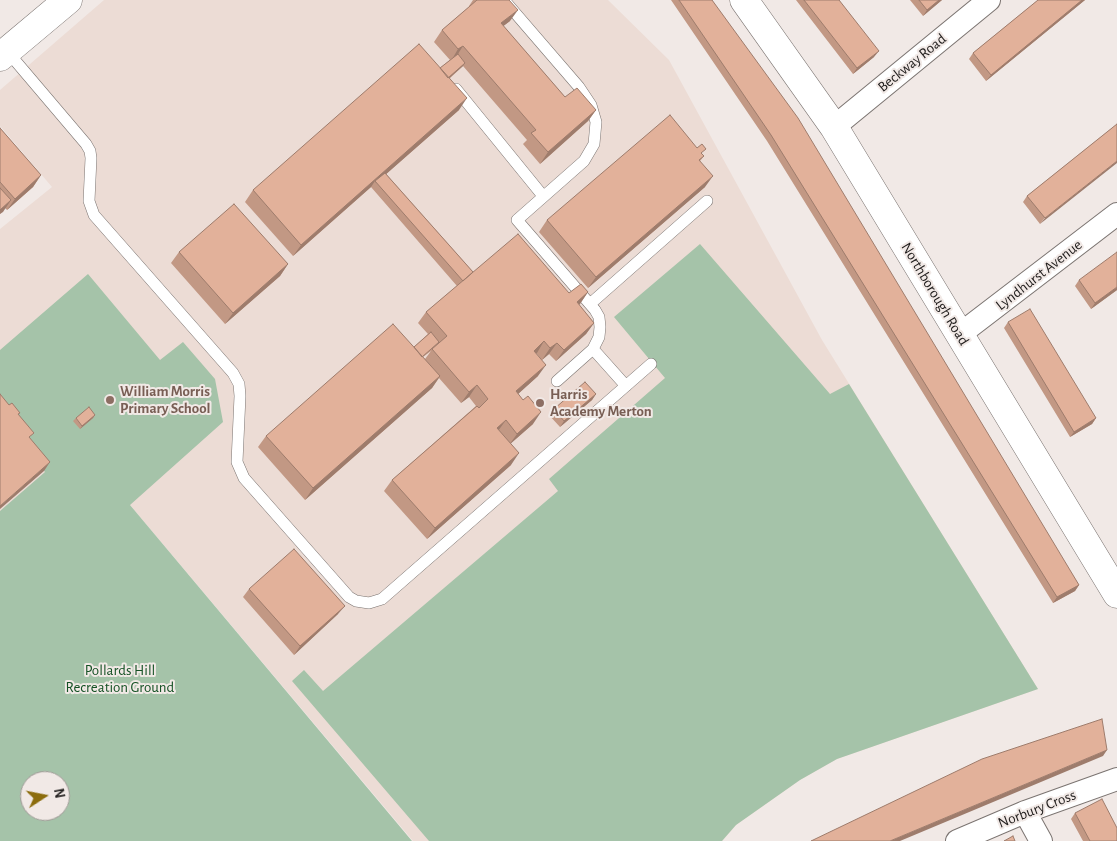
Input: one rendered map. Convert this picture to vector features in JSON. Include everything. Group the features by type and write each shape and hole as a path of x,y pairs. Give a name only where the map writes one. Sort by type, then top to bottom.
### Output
{"street":[{"path":"3,54 68,0"},
{"name":"Northborough Road","path":"744,0 834,127 1117,594"},
{"name":"Beckway Road","path":"834,127 989,0"},
{"name":"Lyndhurst Avenue","path":"959,335 1117,214"},
{"name":"Norbury Cross","path":"957,841 1025,812 1117,779"},
{"path":"1025,812 1041,841"}],"lane":[{"path":"504,0 579,87 591,105 596,122 594,144 590,154 517,220 590,304 599,317 599,338 593,349 557,381"},
{"path":"3,54 86,144 90,151 89,201 94,215 233,373 239,384 240,396 237,462 244,478 344,591 356,601 369,603 382,599 651,364"},
{"path":"451,83 543,196"},
{"path":"590,304 707,201"},
{"path":"593,349 626,386"}],"shaded area":[{"name":"Harris Academy Merton","path":"104,0 608,0 669,60 822,340 1038,689 837,759 800,780 736,825 722,841 413,841 130,505 0,617 0,229 52,187 0,126 0,90"}],"green space":[{"path":"700,244 830,394 849,384 1038,689 837,759 800,780 736,825 722,841 429,841 292,681 304,670 323,691 558,491 549,479 665,378 614,317"},
{"name":"Pollards Hill Recreation Ground","path":"88,274 160,360 183,342 215,379 223,422 130,505 412,841 0,841 0,511 45,472 23,446 0,410 0,350"}],"building":[{"path":"477,0 509,0 518,10 501,23 565,97 577,88 596,110 548,152 531,133 536,130 463,46 458,49 442,30"},
{"path":"679,0 712,0 798,118 1079,585 1057,597 771,135"},
{"path":"804,0 839,0 879,51 857,68"},
{"path":"919,0 939,0 927,10"},
{"path":"1038,0 1082,0 991,75 973,53"},
{"path":"419,44 467,98 301,245 253,190"},
{"path":"458,54 465,63 448,78 440,68"},
{"path":"670,115 697,148 702,144 706,149 701,153 704,156 699,160 713,176 596,277 547,220"},
{"path":"1117,124 1117,161 1045,218 1027,196"},
{"path":"0,128 41,175 15,199 0,182"},
{"path":"385,173 473,272 463,281 375,181"},
{"path":"0,188 11,200 0,210"},
{"path":"234,204 288,264 233,313 179,252"},
{"path":"518,234 569,293 581,284 588,292 577,302 594,323 564,350 557,343 550,348 544,341 534,351 546,365 516,391 523,400 528,396 541,412 517,434 506,420 497,428 519,453 435,528 392,480 477,406 479,408 488,399 477,385 469,392 432,349 447,336 426,312"},
{"path":"1117,252 1117,287 1095,303 1079,280"},
{"path":"1030,309 1096,418 1074,432 1008,322"},
{"path":"393,324 440,376 313,488 266,436"},
{"path":"431,332 439,342 422,357 414,347"},
{"path":"585,382 596,394 564,421 554,409"},
{"path":"0,394 9,405 12,403 20,413 18,414 34,433 29,437 50,462 0,506"},
{"path":"89,407 95,415 82,426 76,418"},
{"path":"294,549 345,606 300,646 249,589"},
{"path":"1102,719 1107,750 890,841 811,841 982,759"},
{"path":"1102,799 1117,828 1117,841 1090,841 1075,813"},
{"path":"1013,836 1015,841 1004,841"}],"place":[{"name":"William Morris Primary School","path":"110,400"},
{"name":"Harris Academy Merton","path":"540,403"}]}
